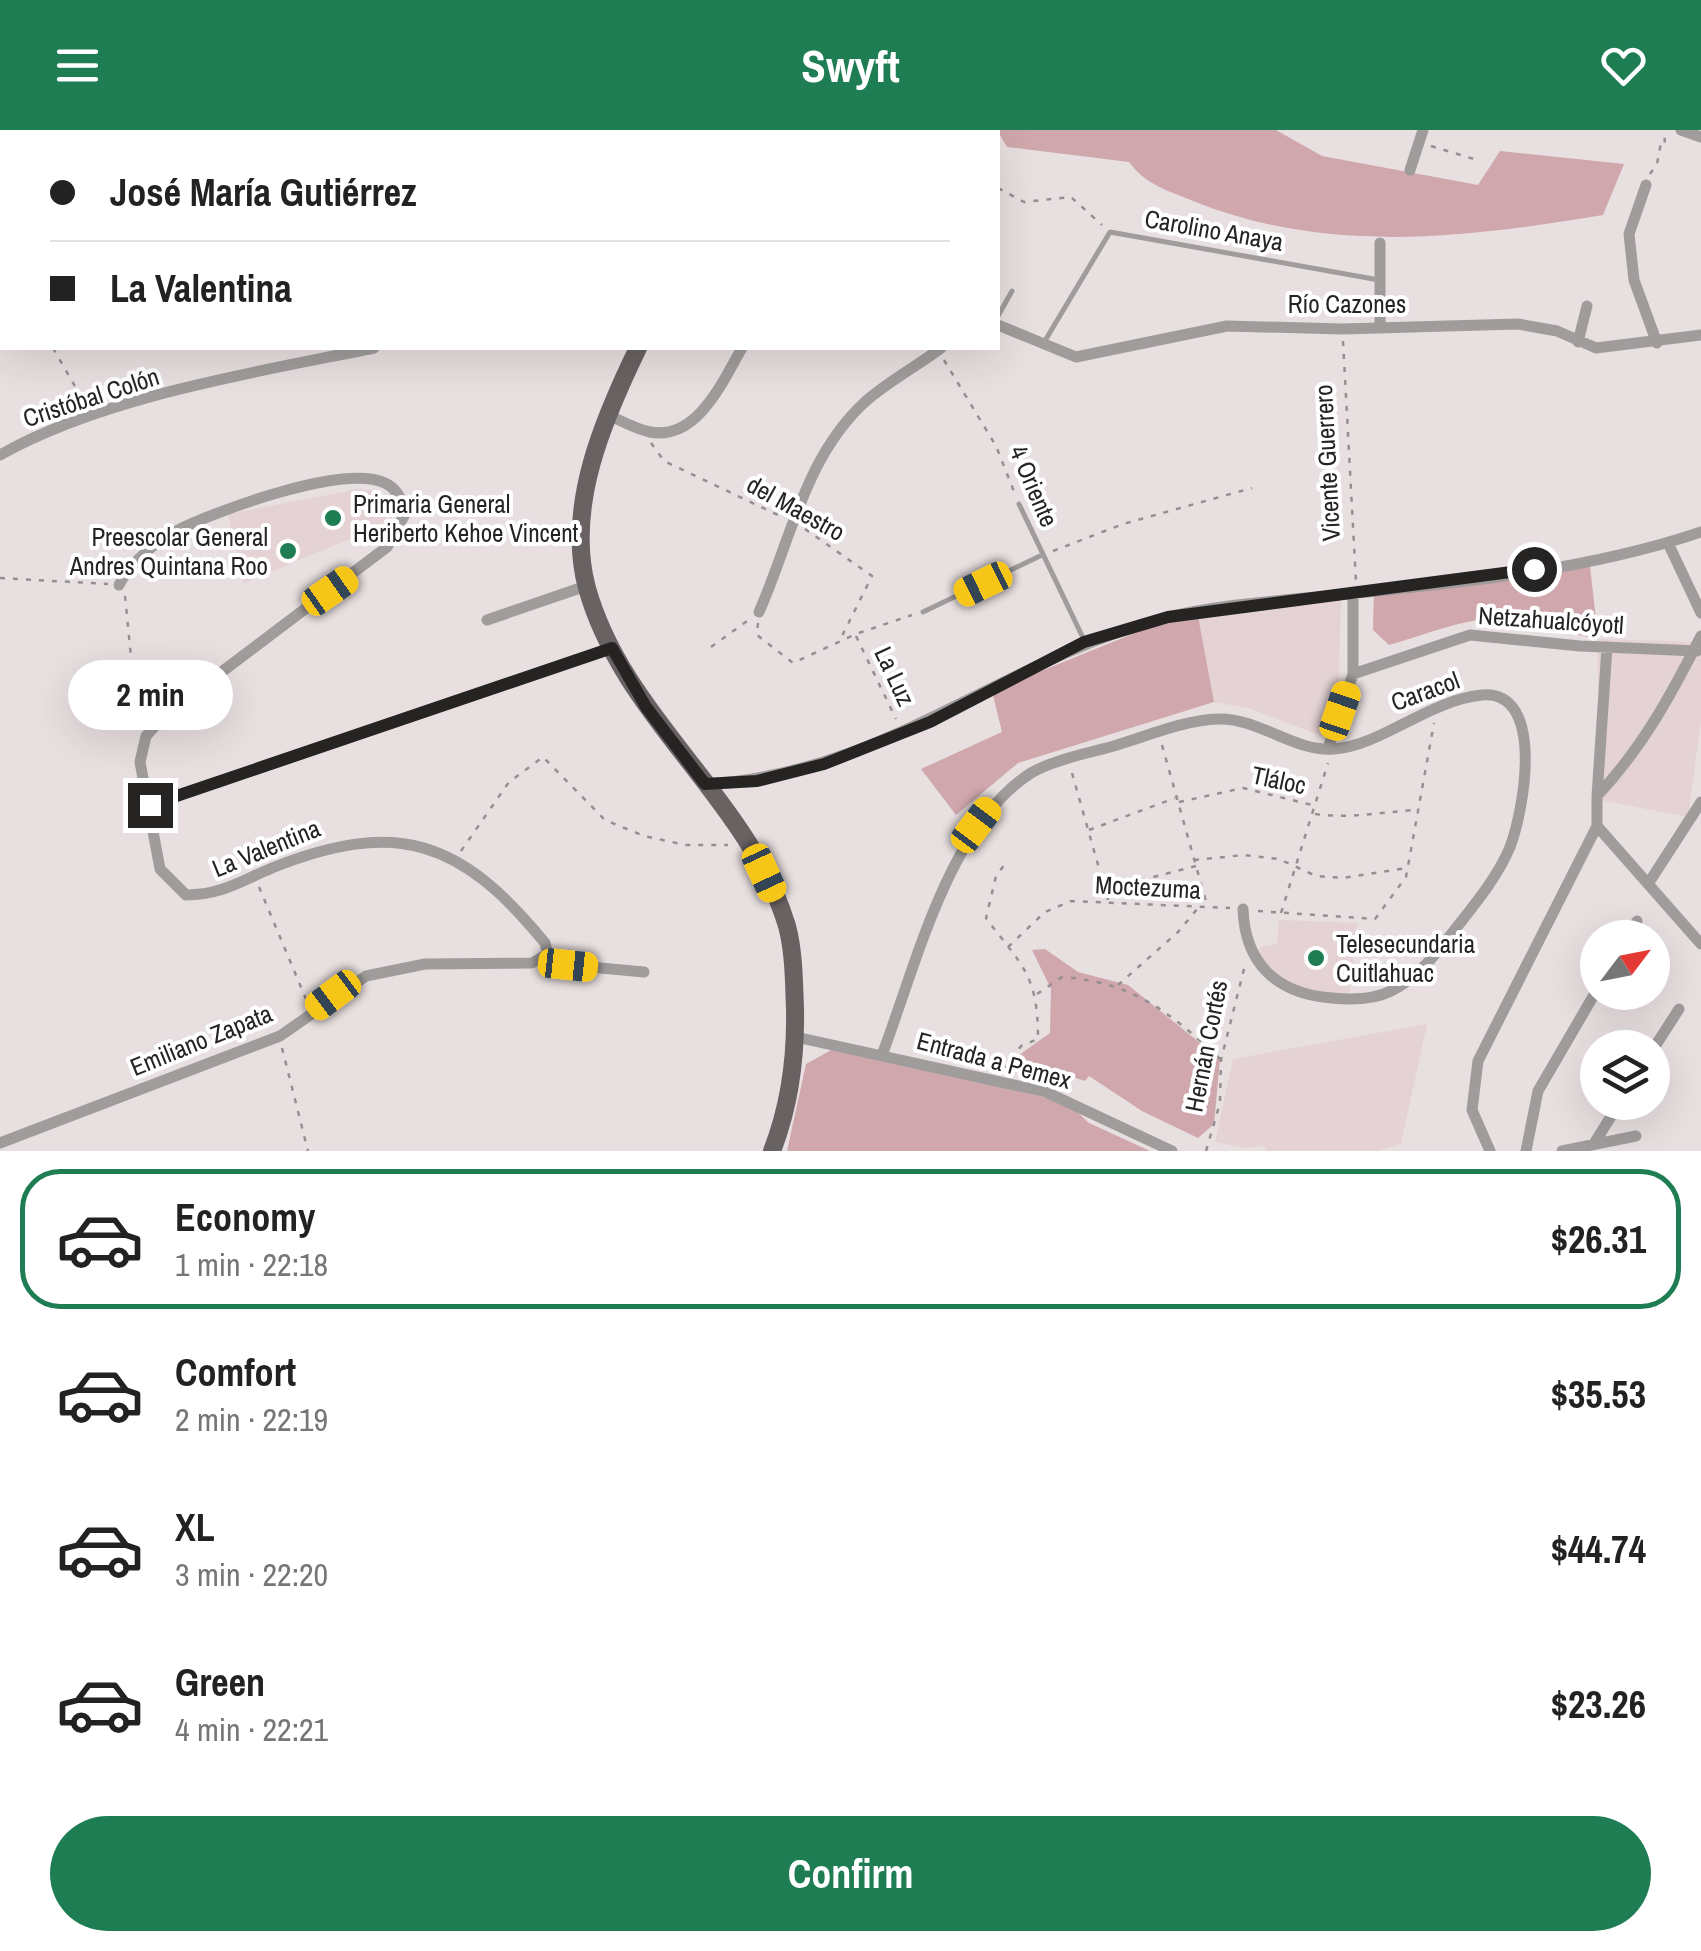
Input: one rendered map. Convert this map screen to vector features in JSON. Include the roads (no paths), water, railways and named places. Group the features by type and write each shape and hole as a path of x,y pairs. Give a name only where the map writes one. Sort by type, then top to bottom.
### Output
{"main road":[{"path":"637,350 606,414 586,492 586,586 612,648 646,707 750,847 788,929 796,1037 792,1082 772,1151"}],"street":[{"path":"1681,130 1701,137"},
{"path":"1410,170 1421,136"},
{"path":"1646,185 1629,234 1634,280 1657,342"},
{"path":"1380,243 1380,325"},
{"path":"1578,342 1587,306"},
{"name":"Río Cazones","path":"1000,327 1076,357 1227,326 1342,329 1518,324 1557,332 1596,348 1701,335"},
{"name":"Cristóbal Colón","path":"0,455 31,437 92,416 231,377 364,350"},
{"path":"606,414 648,432 664,432 700,416 741,350"},
{"path":"759,612 784,555 792,522 837,435 866,402 939,350"},
{"path":"121,580 156,544 182,528 291,490 365,479 384,482 404,502 402,526 387,547 166,714 140,749 150,805 612,648"},
{"path":"705,784 757,781 824,764 902,733 1084,642 1202,611 1572,564 1701,532"},
{"path":"1668,543 1701,613"},
{"path":"486,620 586,586"},
{"path":"882,1054 941,899 976,825 991,806 1035,771 1194,721 1239,719 1330,749 1353,674 1355,594"},
{"name":"Netzahualcóyotl","path":"1353,674 1470,635 1697,651"},
{"path":"1597,796 1643,742 1674,694 1701,636"},
{"path":"1490,1151 1472,1110 1478,1060 1597,826 1608,646"},
{"name":"Caracol","path":"1244,909 1249,949 1267,976 1318,997 1363,999 1406,982 1450,936 1510,847 1522,797 1525,747 1522,719 1513,703 1501,696 1439,705 1330,749"},
{"path":"1648,884 1701,802"},
{"name":"La Valentina","path":"150,805 160,869 186,896 238,887 340,843 388,842 431,850 455,860 500,892 546,943 548,954"},
{"path":"1597,826 1701,944"},
{"name":"Emiliano Zapata","path":"0,1143 280,1036 366,976 397,966 532,962 548,954 568,965 644,972"},
{"path":"1666,1030 1679,1009"},
{"path":"1526,1151 1538,1091 1585,1010"},
{"name":"Entrada a Pemex","path":"796,1037 997,1080 1092,1110 1172,1151"},
{"path":"1595,1142 1609,1120"},
{"path":"1562,1151 1595,1142 1620,1145 1636,1136"}],"lane":[{"name":"Carolino Anaya","path":"1041,346 1110,232 1379,280"},
{"path":"1000,312 1012,291"},
{"name":"4 Oriente","path":"1019,504 1084,642"},
{"path":"923,612 1042,556"}],"place":[{"name":"Primaria General Heriberto Kehoe Vincent","path":"333,518"},
{"name":"Preescolar General Andres Quintana Roo","path":"288,551"},
{"name":"Telesecundaria Cuitlahuac","path":"1316,958"}]}
